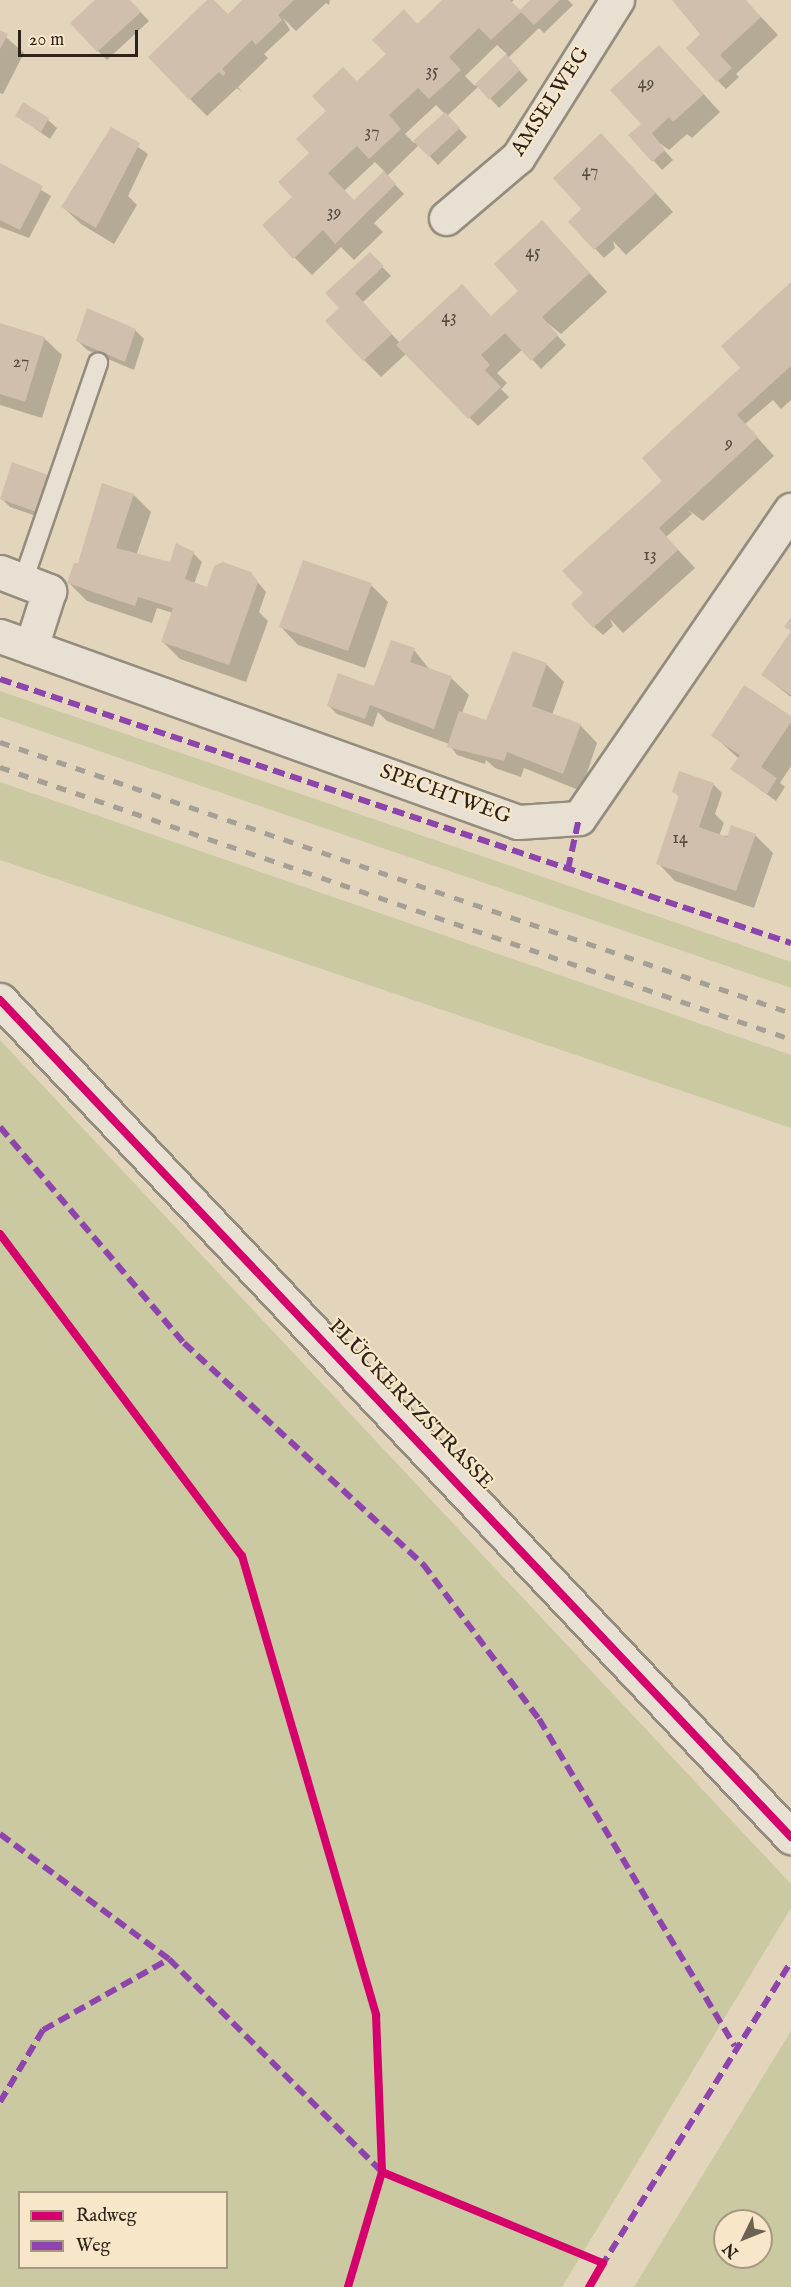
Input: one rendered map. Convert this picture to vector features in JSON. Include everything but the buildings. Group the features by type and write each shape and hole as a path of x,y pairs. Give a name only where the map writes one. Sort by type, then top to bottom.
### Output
{"street":[{"name":"AMSELWEG","path":"446,218 518,157 617,0"},
{"name":"SPECHTWEG","path":"0,636 518,822 579,818 791,510"},
{"path":"12,577 49,591 31,647"},
{"name":"PLÜCKERTZSTRASSE","path":"0,1000 791,1837"}],"lane":[{"path":"12,577 98,363"}],"shaded area":[{"path":"0,691 791,962 791,988 0,717"},
{"path":"0,782 791,1055 791,1128 0,860"},
{"path":"0,1040 791,1884 791,1908 562,2287 0,2287"},
{"path":"791,2031 791,2287 634,2287"}],"railway":[{"path":"0,742 791,1013"},
{"path":"0,767 791,1039"}],"marked path":[{"path":"0,679 791,943"},
{"path":"568,869 579,818"},
{"path":"0,1127 184,1343 423,1564 539,1719 735,2046"},
{"path":"0,1834 169,1959 381,2171"},
{"path":"0,2102 43,2030 169,1959"},
{"path":"601,2267 791,1962"}],"cycle path":[{"path":"0,1000 791,1837"},
{"path":"0,1234 242,1556 376,2015 382,2172 348,2287"},
{"path":"382,2172 603,2263 589,2287"}]}
